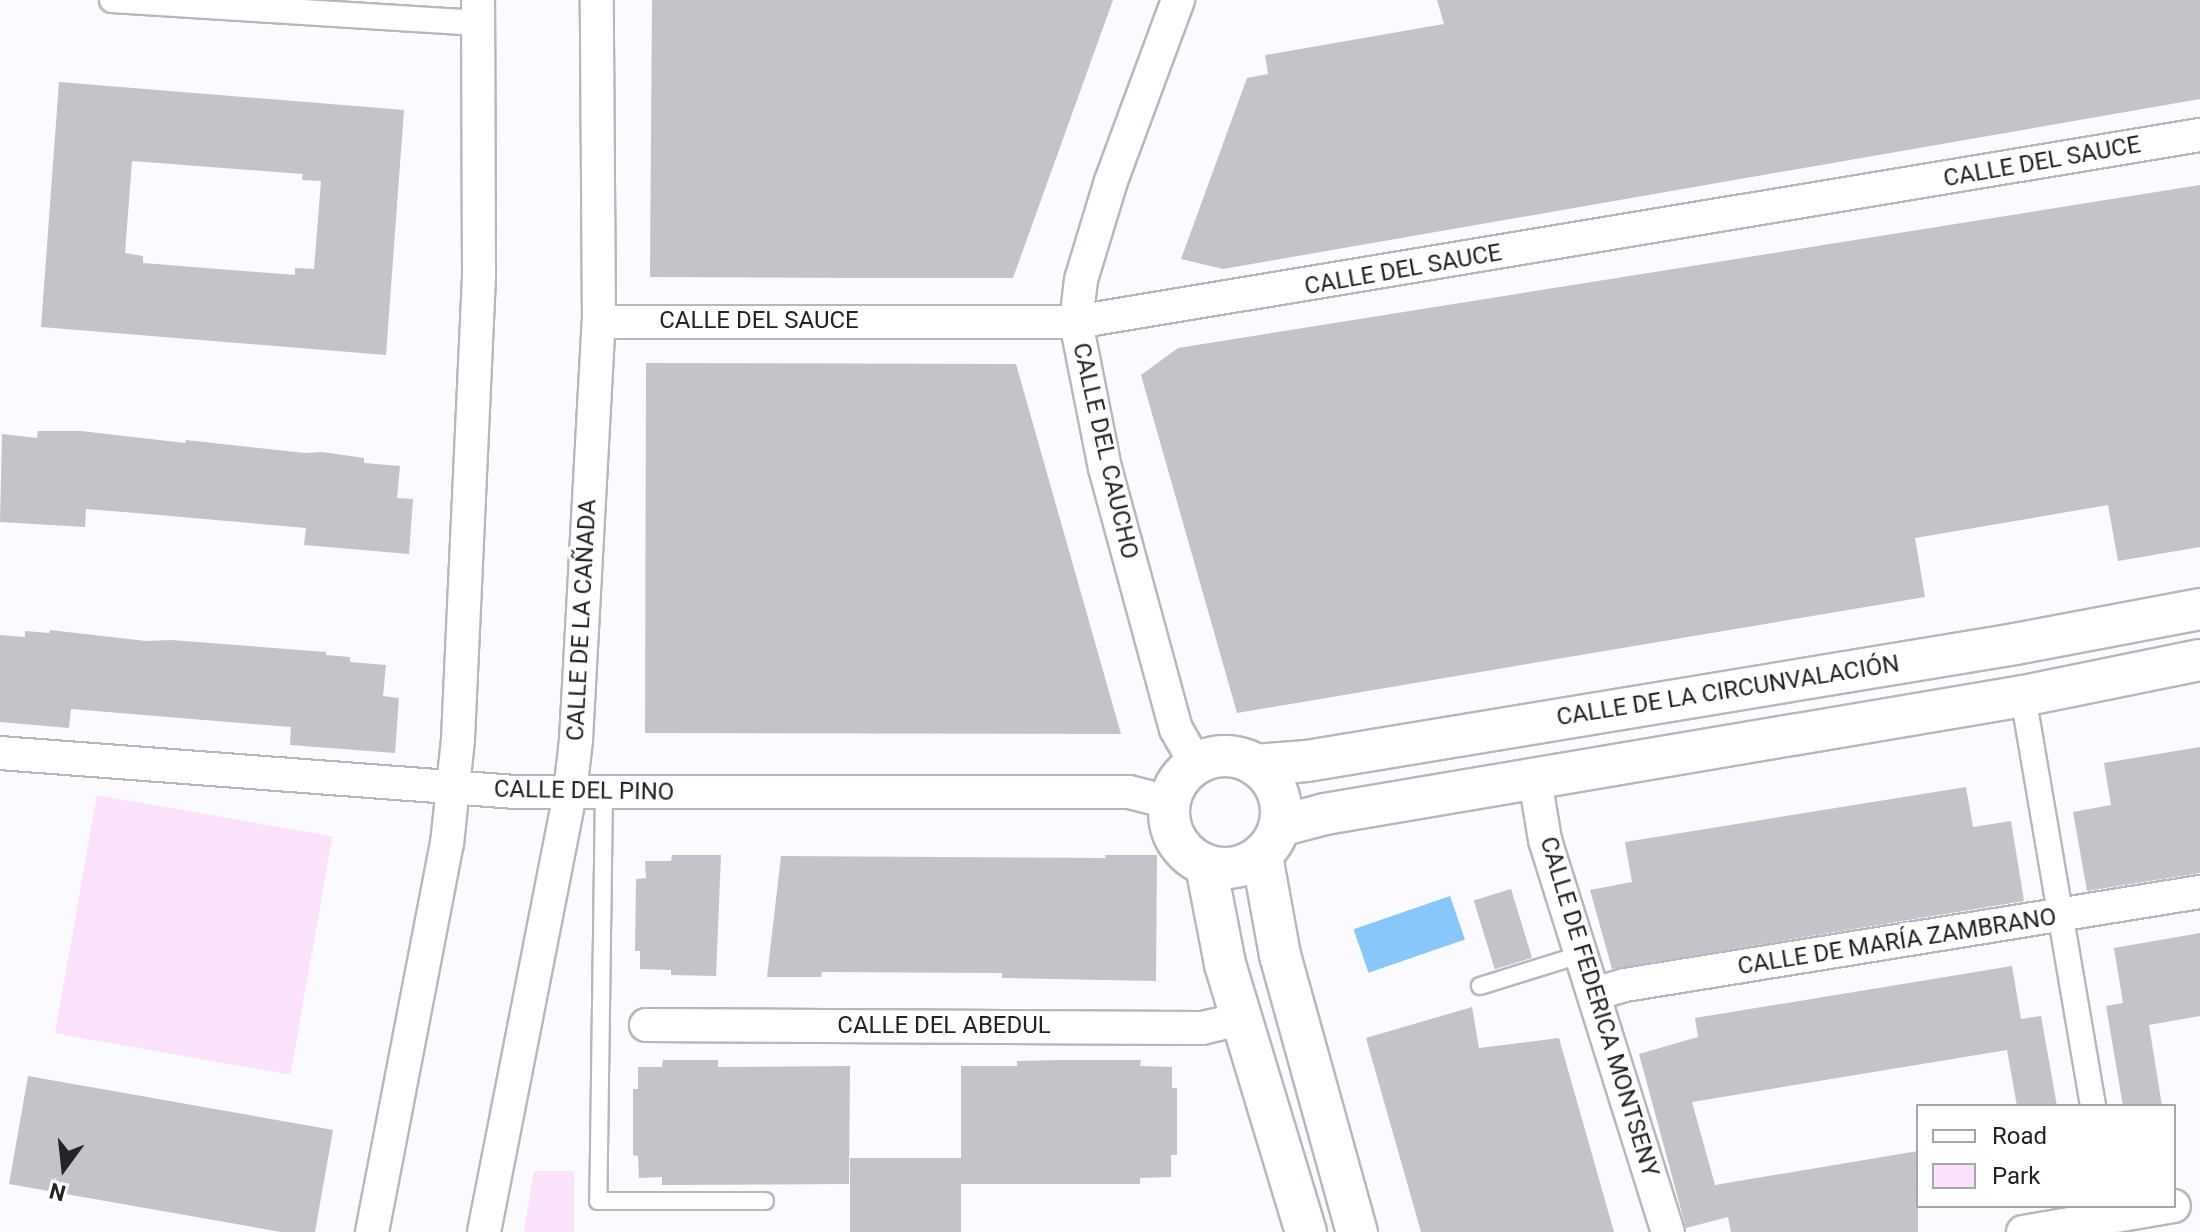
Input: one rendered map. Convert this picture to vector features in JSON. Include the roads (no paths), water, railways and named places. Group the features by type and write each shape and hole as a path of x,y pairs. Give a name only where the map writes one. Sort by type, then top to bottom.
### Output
{"street":[{"path":"112,0 478,11 479,275 454,787 447,844 372,1232"},
{"name":"CALLE DE LA CAÑADA","path":"484,1232 570,792 577,725 599,322 597,0"},
{"name":"CALLE DEL CAUCHO","path":"1178,0 1111,181 1081,280 1076,322 1105,468 1176,729 1196,764"},
{"name":"CALLE DEL SAUCE","path":"599,322 1076,322 2200,135"},
{"name":"CALLE DE LA CIRCUNVALACIÓN","path":"1255,765 1307,761 2015,644 2200,609"},
{"path":"1357,1232 1280,955 1271,841 1281,803 1272,781 1255,765 1232,756 1212,757 1196,764 1177,782 1169,802 1170,828 1183,852 1206,866 1236,868 1271,841 1325,814 2023,696 2200,660"},
{"path":"2023,696 2093,1104"},
{"name":"CALLE DEL PINO","path":"0,753 454,787 570,792 1129,792 1169,802"},
{"name":"CALLE DE FEDERICA MONTSENY","path":"1535,780 1545,840 1668,1232"},
{"path":"1206,866 1225,964 1306,1232"},
{"name":"CALLE DE MARÍA ZAMBRANO","path":"1595,994 1625,985 2200,892"},
{"name":"CALLE DEL ABEDUL","path":"646,1025 1202,1028 1241,1019"},
{"path":"2176,1206 2200,1202"},
{"path":"2023,1232 2164,1208"}],"lane":[{"path":"604,792 598,1201 765,1201"},
{"path":"1480,986 1583,954"}],"water":[{"path":"1450,896 1465,939 1369,973 1354,929"}]}
